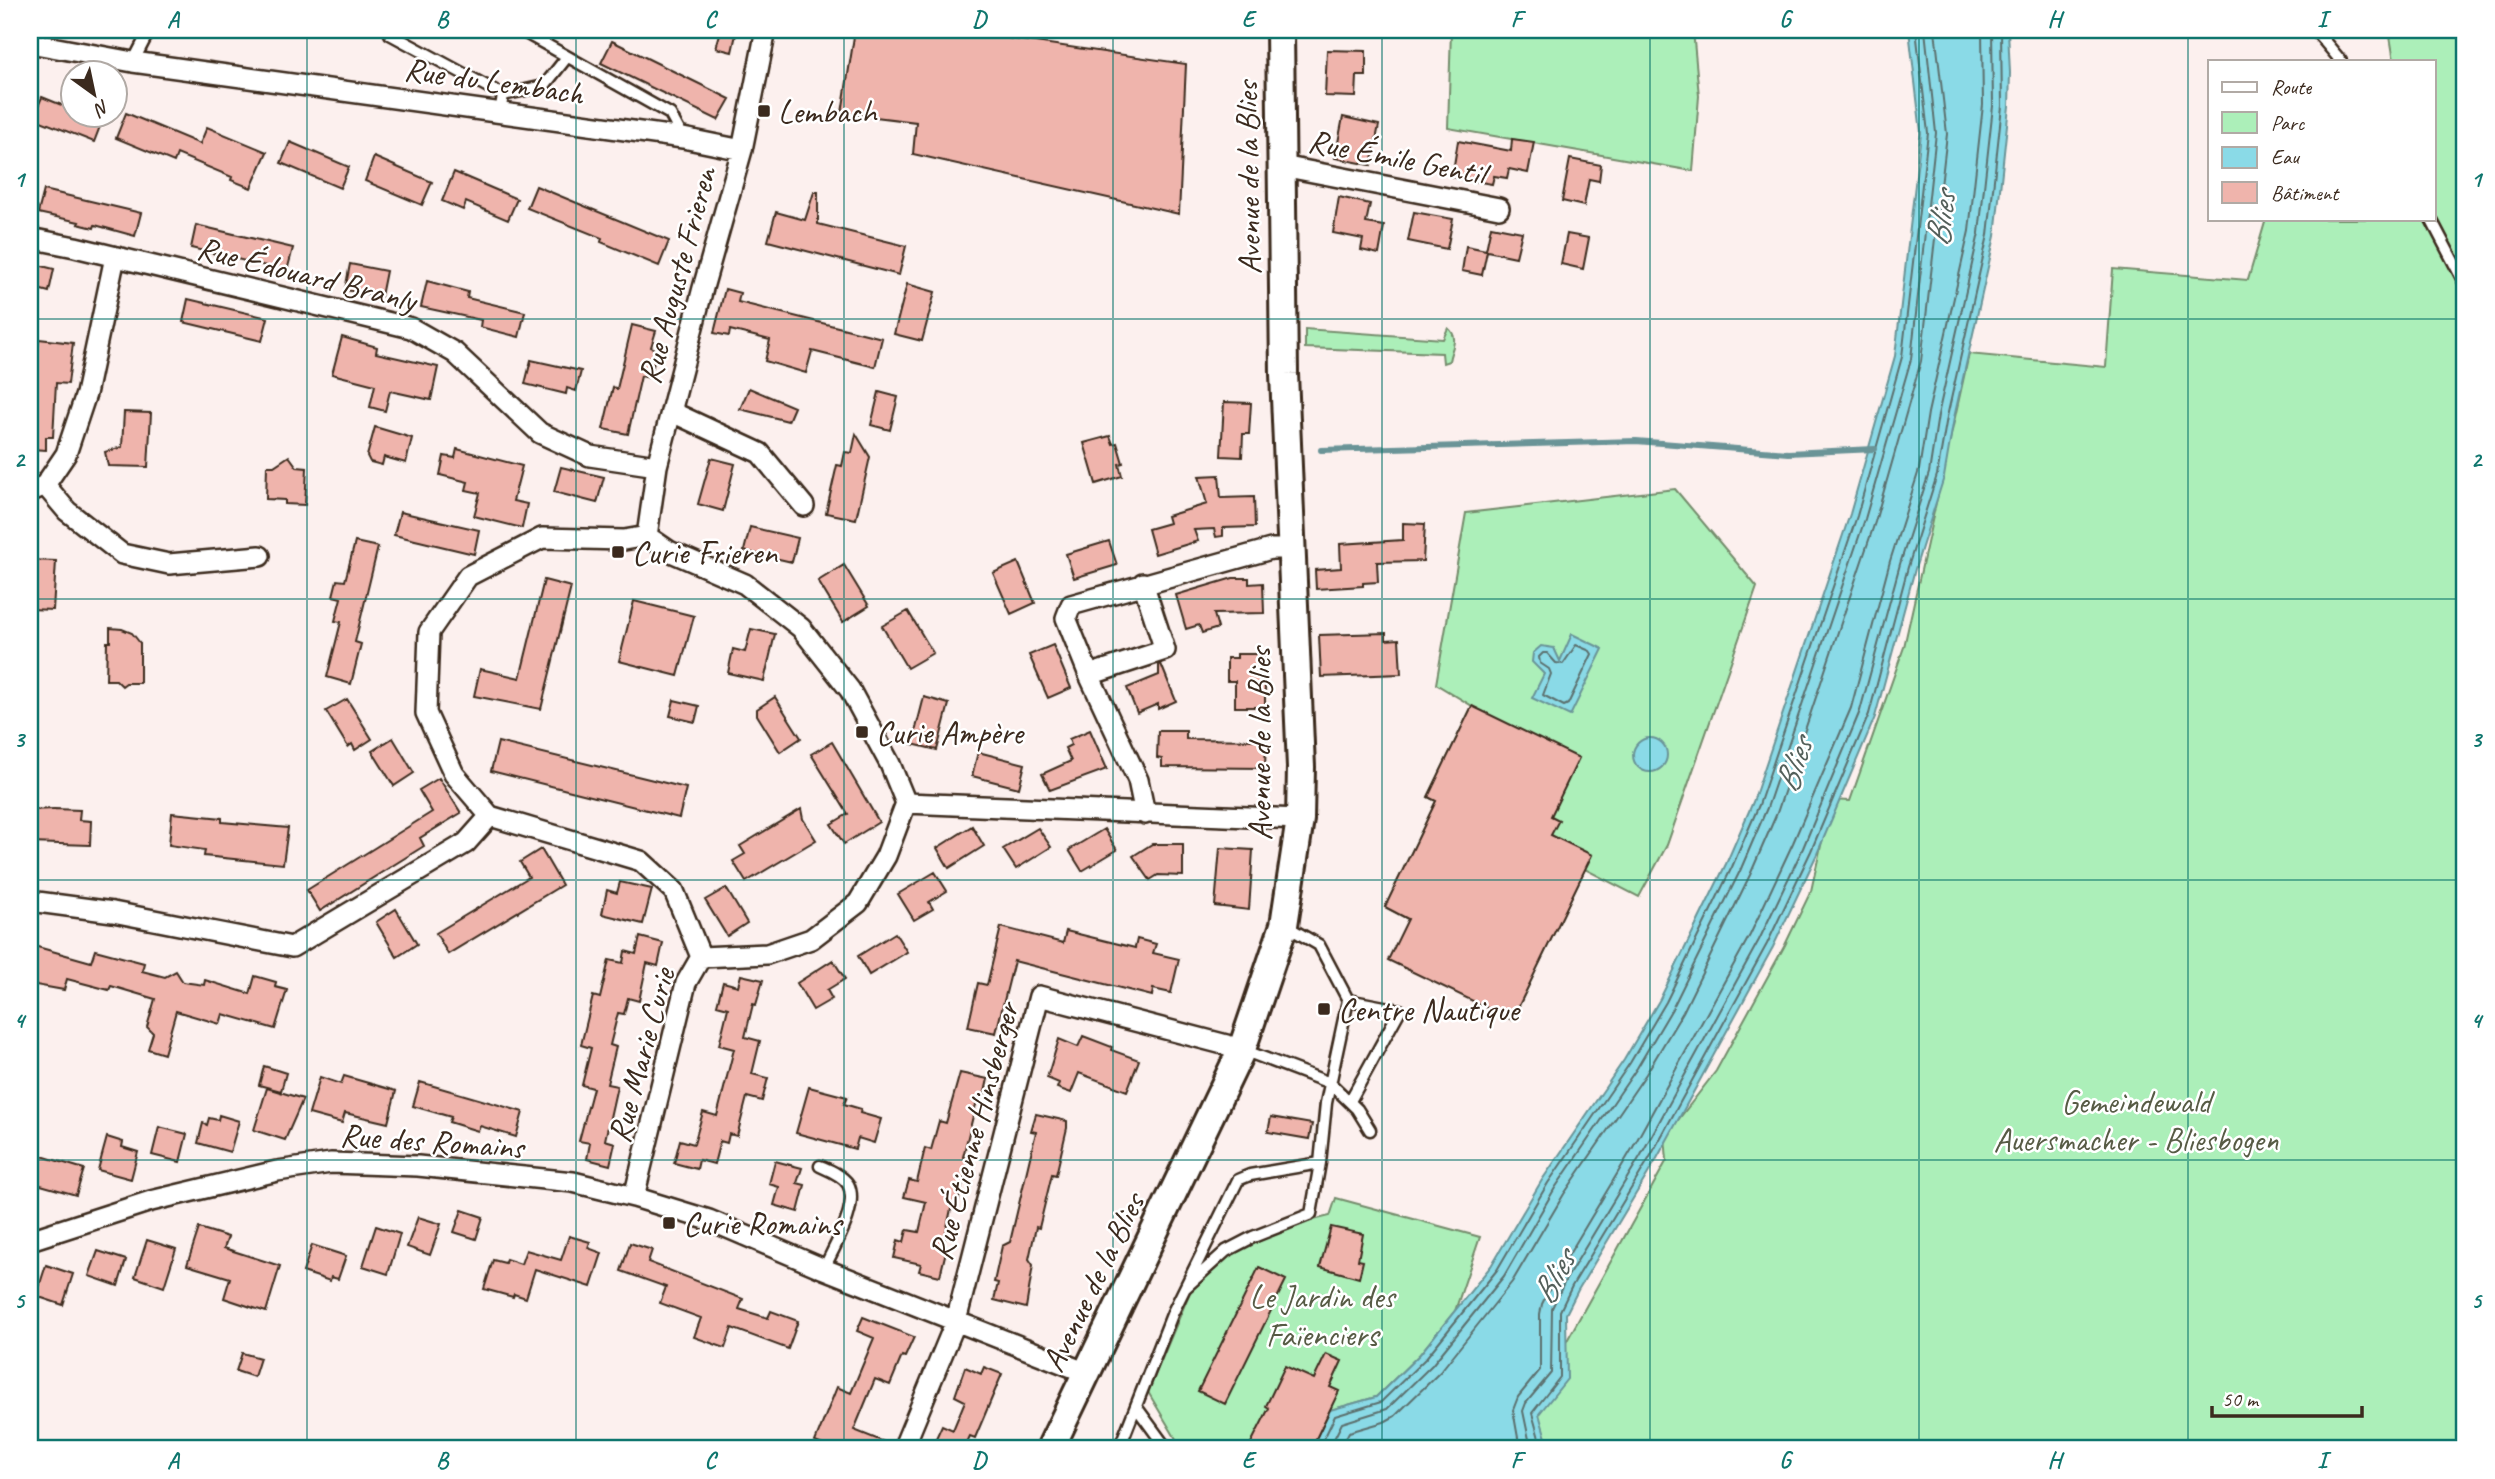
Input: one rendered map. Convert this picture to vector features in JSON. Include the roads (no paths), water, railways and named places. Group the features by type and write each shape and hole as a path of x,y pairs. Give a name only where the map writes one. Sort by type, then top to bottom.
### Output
{"main road":[{"name":"Avenue de la Blies","path":"1050,1449 1242,1049 1284,925 1300,819 1301,767 1284,374 1280,30"}],"street":[{"name":"Rue Auguste Frieren","path":"647,536 657,466 742,150 766,30"},
{"name":"Rue du Lembach","path":"30,43 133,62 501,104 742,150"},
{"name":"Rue Émile Gentil","path":"1282,166 1499,208"},
{"name":"Rue Édouard Branly","path":"30,238 411,328 455,353 540,433 590,456 657,466"},
{"path":"116,257 86,394 66,454 37,489 122,554 169,564 260,556"},
{"path":"672,412 760,453 804,506"},
{"path":"30,901 113,912 292,947 466,843 490,816 454,774 426,713 429,632 468,576 542,538 624,540 647,536 669,551 745,584 801,628 850,690 890,764 906,803 886,856 858,903 811,939 767,954 701,957"},
{"path":"1145,814 1138,780 1088,675 1066,618 1071,605 1271,549 1290,549"},
{"path":"1088,675 1165,650 1143,583"},
{"path":"906,803 1300,819"},
{"name":"Rue Marie Curie","path":"490,816 641,861 674,891 701,957 686,983 634,1197"},
{"name":"Rue Étienne Hinsberger","path":"956,1321 1039,996 1242,1049"},
{"name":"Rue des Romains","path":"30,1240 151,1201 277,1171 331,1163 418,1166 573,1182 709,1220 824,1269 1087,1373"},
{"path":"903,1449 956,1321"}],"lane":[{"path":"133,62 147,35 154,30"},
{"path":"520,30 670,114 683,138"},
{"path":"2315,30 2340,60"},
{"path":"388,31 501,104 544,86 567,57"},
{"path":"2432,220 2465,285"},
{"path":"1185,1288 1226,1251 1252,1237 1311,1214 1330,1083 1348,1000 1319,945 1284,925"},
{"path":"1348,1000 1400,1010 1350,1101"},
{"path":"1242,1049 1330,1083 1350,1101 1370,1130"},
{"path":"1119,1449 1173,1312 1238,1180 1250,1175 1320,1163"},
{"path":"820,1166 841,1177 848,1185 850,1199 848,1216 824,1269"},
{"path":"1137,1408 1167,1449"}],"water":[{"name":"Blies","path":"1909,30 2008,30 2009,106 1995,236 1954,418 1944,477 1915,569 1875,717 1817,854 1773,947 1655,1162 1566,1314 1567,1379 1539,1414 1548,1445 1544,1449 1311,1449 1330,1410 1376,1397 1420,1354 1491,1266 1542,1180 1624,1060 1660,999 1753,802 1850,514 1895,356 1921,133"},
{"path":"1572,634 1603,649 1570,716 1532,698 1544,674 1532,662 1533,653 1541,646 1554,648 1560,661"},
{"path":"1650,738 1662,743 1667,755 1662,767 1650,772 1638,767 1633,755 1638,743"}],"waterway":[{"path":"1321,450 1636,441 1788,453 1875,449"}],"place":[{"name":"Lembach","path":"764,111"},
{"name":"Curie Frieren","path":"618,552"},
{"name":"Curie Ampère","path":"862,732"},
{"name":"Centre Nautique","path":"1324,1009"},
{"name":"Curie Romains","path":"669,1223"}],"park label":[{"name":"Gemeindewald Auersmacher - Bliesbogen","path":"2136,1120"},
{"name":"Le Jardin des Faïenciers","path":"1322,1315"}]}
